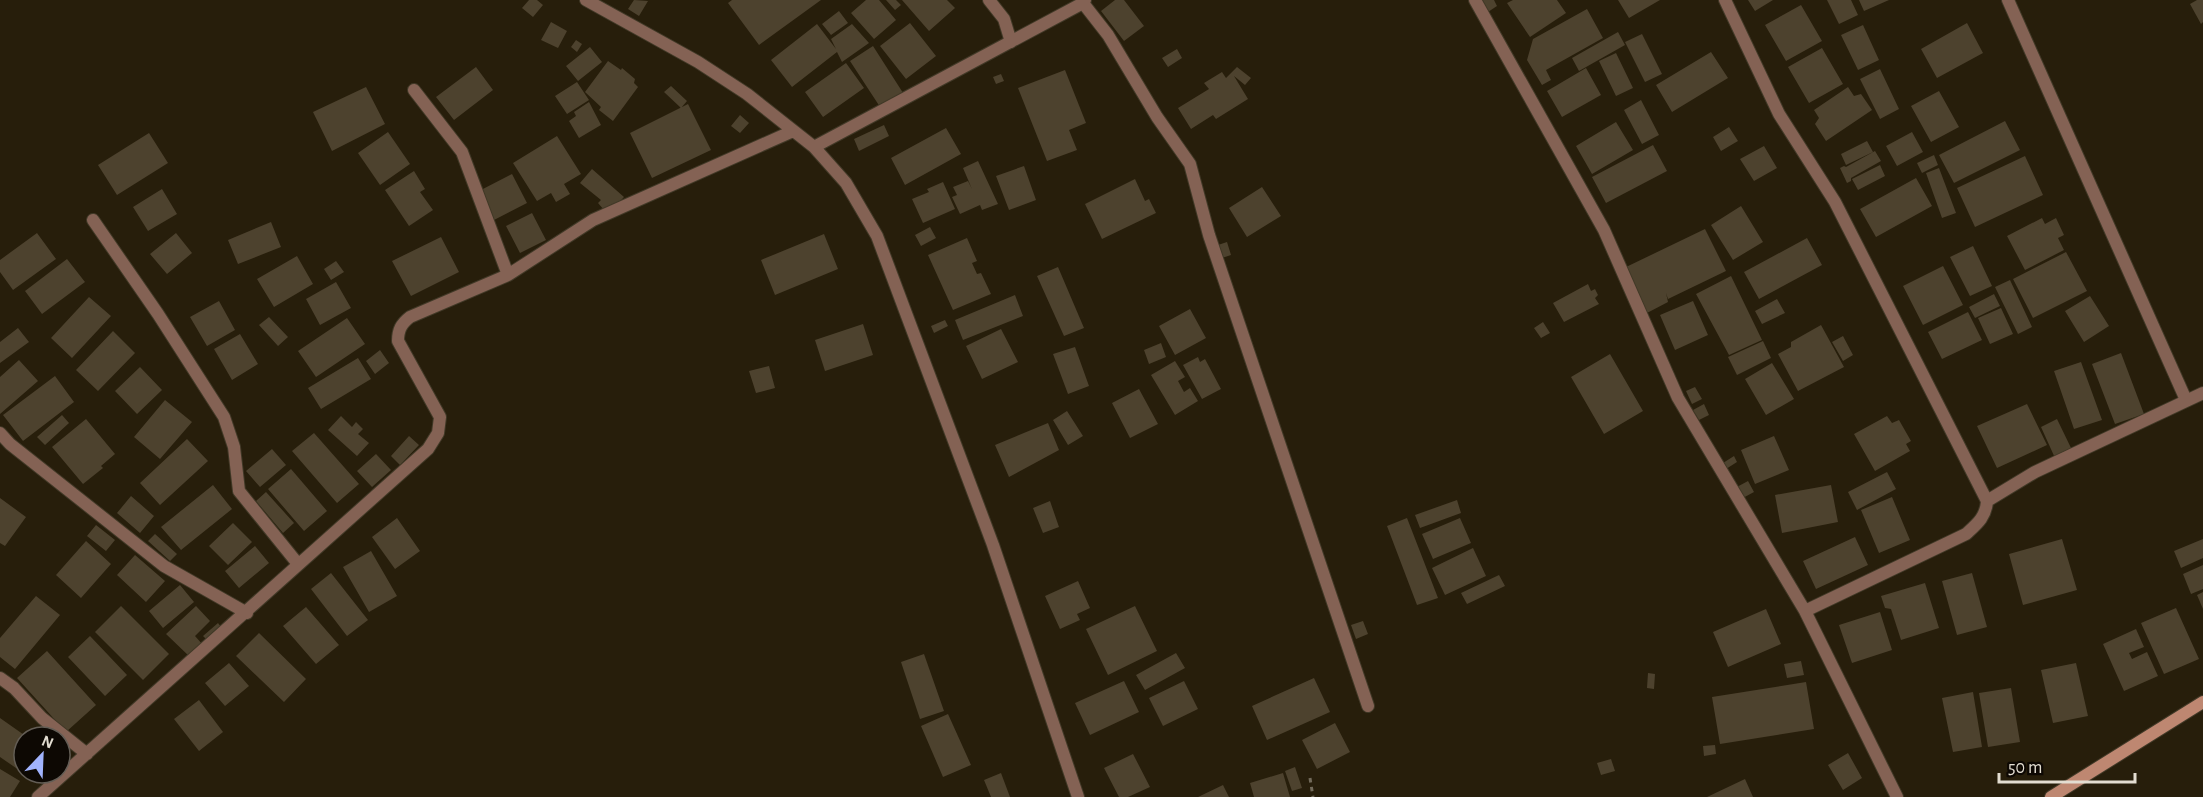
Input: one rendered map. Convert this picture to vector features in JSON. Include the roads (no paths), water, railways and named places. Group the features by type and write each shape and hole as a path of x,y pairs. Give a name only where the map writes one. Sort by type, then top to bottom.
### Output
{"main road":[{"path":"2051,797 2203,702"}],"street":[{"path":"586,0 698,62 747,94 814,147 846,183 878,236 993,545 1077,797"},
{"path":"989,0 1004,19 1011,42"},
{"path":"1475,0 1604,230 1678,398 1805,611 1896,797"},
{"path":"1725,0 1779,114 1835,202 1986,501 1986,510 1981,520 1966,534 1805,611"},
{"path":"2008,0 2186,400"},
{"path":"814,147 1084,2 1108,35 1157,117 1190,164 1209,235 1368,706"},
{"path":"414,90 462,152 507,275"},
{"path":"38,797 247,613 298,564 428,449 438,433 440,417 398,341 399,328 410,317 507,275 593,220 793,131"},
{"path":"93,220 158,314 224,417 234,447 239,491 298,564"},
{"path":"1986,501 2045,467 2203,393"},
{"path":"0,433 10,444 164,566 247,613"},
{"path":"0,678 14,688 42,718 87,754"}]}
